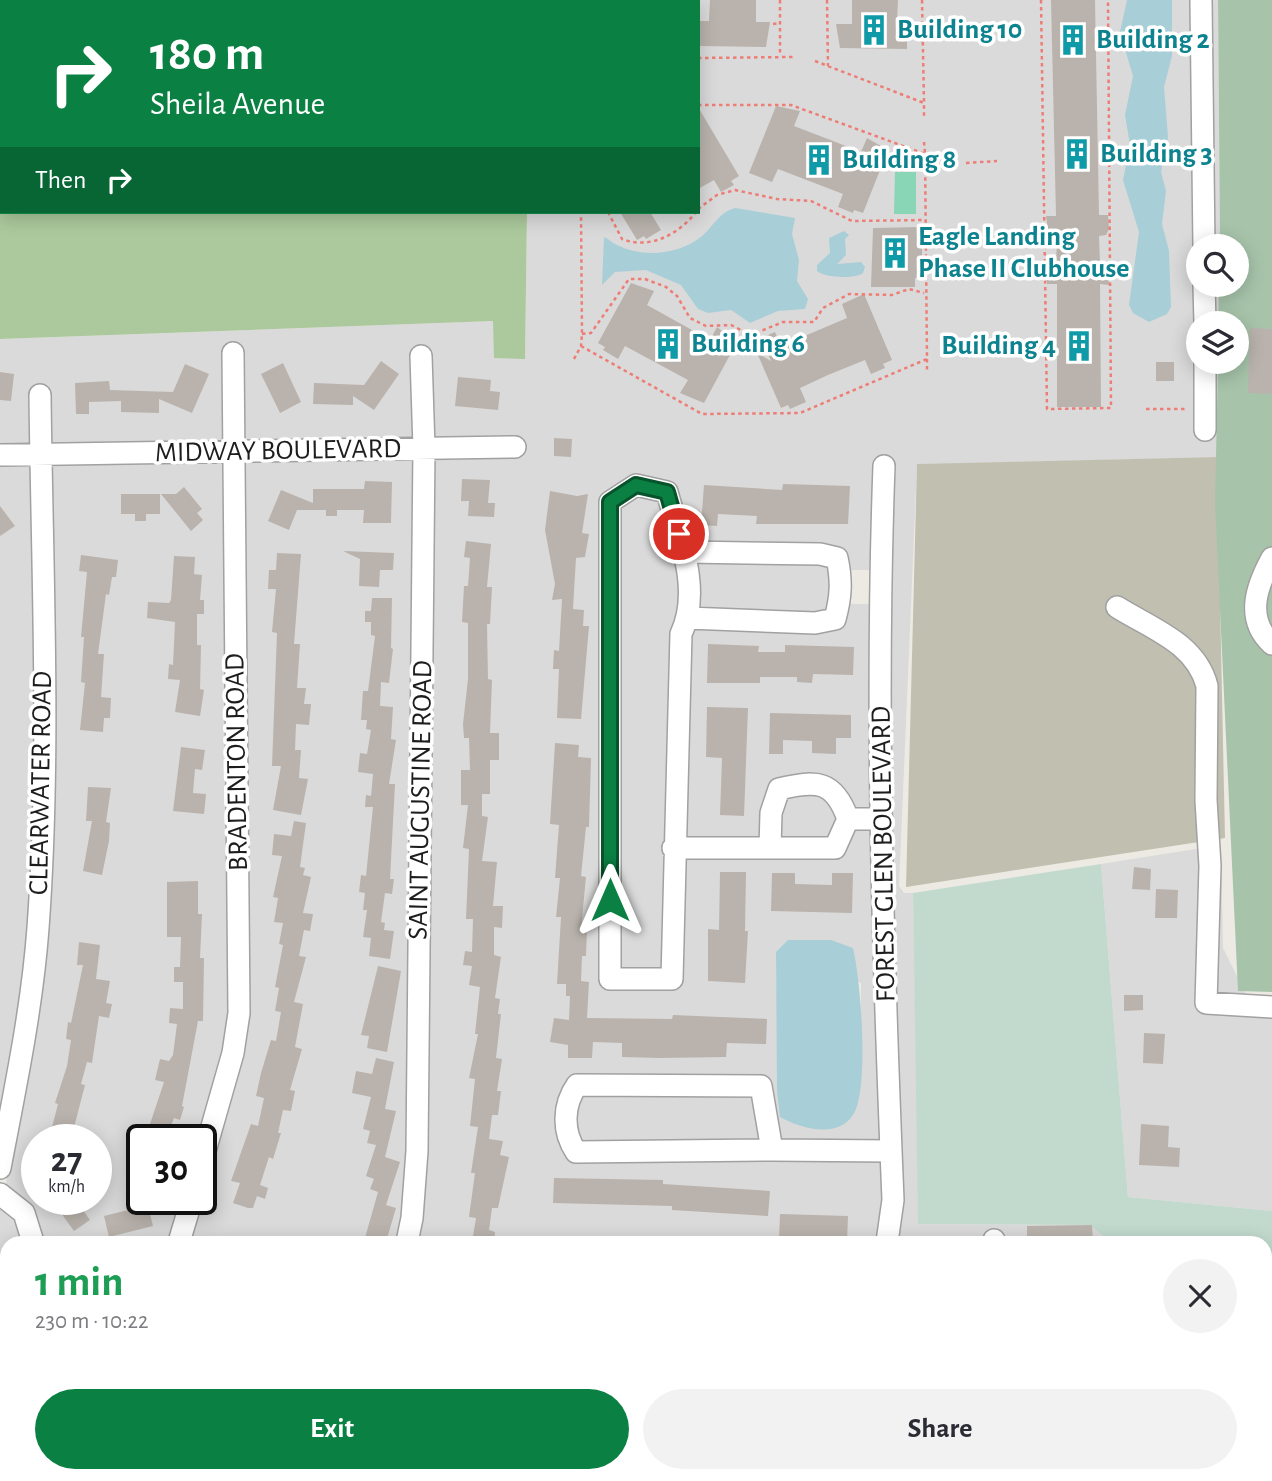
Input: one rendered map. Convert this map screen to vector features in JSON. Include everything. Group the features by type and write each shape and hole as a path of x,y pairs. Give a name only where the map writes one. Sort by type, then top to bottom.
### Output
{"street":[{"path":"1201,0 1204,234"},
{"name":"BRADENTON ROAD","path":"213,1124 233,1053 239,1013 233,354"},
{"name":"SAINT AUGUSTINE ROAD","path":"408,1236 417,1151 424,448 421,356"},
{"path":"1205,374 1205,430"},
{"name":"CLEARWATER ROAD","path":"0,1168 28,1025 38,930 44,829 40,394"},
{"name":"MIDWAY BOULEVARD","path":"0,456 515,447"},
{"name":"FOREST GLEN BOULEVARD","path":"884,466 880,587 882,819 893,1200 888,1236"},
{"path":"636,485 667,492 686,552 688,618 681,634 673,848 672,979 610,979 610,502 636,485"},
{"path":"686,552 820,554 837,558 841,587 835,619 815,623 688,618"},
{"path":"1272,558 1256,596 1254,618 1261,635 1272,644"},
{"path":"841,587 880,587"},
{"path":"1117,607 1184,648 1203,670 1208,686 1206,800 1210,866 1206,1003 1272,1007"},
{"path":"673,848 770,848 835,848 848,819 840,797 828,788 800,784 779,789 771,813 770,848"},
{"path":"848,819 882,819"},
{"path":"772,1150 761,1086 577,1085 568,1098 568,1139 576,1152 891,1152"},
{"path":"0,1194 24,1213 31,1236"},
{"path":"181,1236 187,1215"}],"path":[{"path":"780,0 780,57"},
{"path":"827,0 828,66"},
{"path":"922,0 920,23 925,119"},
{"path":"1041,0 1047,409 1111,408 1108,0"},
{"path":"773,24 780,23"},
{"path":"700,58 793,57"},
{"path":"815,61 924,103"},
{"path":"700,105 790,105 925,154"},
{"path":"924,142 927,372"},
{"path":"967,163 997,161"},
{"path":"700,208 717,195 735,190 777,199 811,201 852,221 925,220"},
{"path":"574,359 581,346 582,334 581,214"},
{"path":"609,214 622,239 644,245 680,230 694,214"},
{"path":"582,334 591,333 629,279 645,279 666,287 677,296 690,318 706,326 731,324 751,335 783,322 814,322 822,308 849,294 892,295 909,289 926,293"},
{"path":"581,346 702,414 800,413 927,359"},
{"path":"1146,409 1188,409"}],"shaded area":[{"path":"700,0 1218,0 1220,234 1186,234 1186,297 1220,297 1220,311 1186,311 1186,374 1219,374 1217,457 917,465 899,886 904,893 913,893 919,1224 1091,1225 1104,1236 896,1236 872,570 848,570 845,557 692,544 675,491 605,495 601,978 673,987 689,636 694,626 817,631 848,604 872,604 882,1144 779,1143 770,1086 570,1080 559,1096 557,1118 560,1143 883,1159 884,1199 879,1236 415,1236 433,455 524,455 523,440 432,440 429,349 412,347 416,440 241,444 240,347 225,345 225,444 49,447 48,388 32,386 32,448 0,448 0,339 493,321 525,359 527,214 700,214","holes":["776,952 861,983 860,1078 855,1110 776,988"]},
{"path":"416,456 409,1150 404,1216 399,1236 190,1236 196,1215 217,1215 217,1140 241,1056 242,460"},
{"path":"1217,457 1225,838 906,887 917,464"},
{"path":"225,460 231,1012 225,1051 204,1124 126,1124 126,1215 178,1215 172,1236 37,1236 23,1215 112,1215 112,1124 21,1124 21,1212 5,1188 36,1027 49,463"},
{"path":"0,463 32,463 36,816 30,929 19,1023 0,1123"},
{"path":"638,494 660,499 678,553 680,616 672,633 663,971 618,971 619,506"},
{"path":"695,560 830,564 833,578 828,612 813,615 697,611"},
{"path":"1221,845 1223,948 1248,998 1197,995 1198,1009 1272,1015 1272,1211 1128,1197 1101,864"},
{"path":"582,1092 754,1094 762,1142 580,1144 574,1121"},
{"path":"0,1203 12,1210 22,1236 0,1236"}],"green space":[{"path":"1218,0 1272,0 1272,992 1238,991 1215,504 1218,374 1249,374 1249,311 1218,311 1219,297 1249,297 1249,234 1220,234"},
{"path":"895,172 916,172 916,214 894,214"},
{"path":"0,214 527,214 525,359 494,358 493,321 0,339"},
{"path":"1101,864 1128,1197 1272,1211 1272,1236 1104,1236 1090,1225 918,1224 913,893"}],"water":[{"path":"1127,0 1172,0 1172,56 1164,87 1168,137 1161,172 1166,191 1162,224 1169,251 1171,307 1167,314 1149,322 1133,313 1129,305 1139,232 1123,180 1130,145 1125,115 1133,76 1120,32"},
{"path":"735,208 795,218 792,234 799,260 797,281 808,299 805,309 778,311 750,323 731,310 708,313 698,309 681,285 646,270 615,272 602,285 604,237 638,252 672,251 702,236 720,216"},
{"path":"844,231 849,235 845,239 846,255 837,264 861,262 865,267 863,273 847,277 817,271 817,265 830,253 829,238"},
{"path":"788,940 831,940 853,948 859,983 862,1030 860,1095 850,1119 832,1129 810,1128 780,1117 777,1091 776,952"}],"building":[{"path":"710,0 756,0 756,22 770,22 766,47 700,46 700,21 709,21"},
{"name":"Building 10","path":"852,0 898,0 897,23 911,24 911,40 907,40 907,49 840,48 836,24 852,24"},
{"path":"1051,0 1095,0 1099,215 1108,215 1109,229 1106,235 1099,236 1100,263 1107,263 1106,270 1109,270 1109,285 1100,284 1101,407 1057,407 1057,284 1047,284 1049,264 1056,264 1057,240 1056,236 1049,236 1046,216 1056,216"},
{"name":"Building 8","path":"776,106 800,111 794,126 861,152 867,138 888,150 863,213 854,210 853,213 838,207 843,194 778,169 772,182 749,173"},
{"path":"700,110 739,176 731,181 734,185 721,192 714,180 700,188"},
{"path":"621,214 651,214 661,230 646,239 644,236 637,240"},
{"name":"Eagle Landing Phase II Clubhouse","path":"922,227 922,278 915,278 915,287 871,287 873,228"},
{"name":"Building 6","path":"631,283 654,291 647,305 710,340 717,327 737,342 704,403 680,393 688,380 625,346 618,359 603,350 605,347 598,343"},
{"path":"864,294 892,360 883,364 885,368 871,374 865,360 828,375 800,388 806,402 790,409 788,405 781,408 757,353 771,361 761,338 775,332 781,346 847,318 842,304"},
{"path":"1250,328 1272,329 1272,394 1248,393"},
{"path":"381,361 399,374 374,410 353,396 353,405 313,404 314,383 364,385"},
{"path":"1156,362 1174,362 1174,381 1156,381"},
{"path":"283,363 301,402 280,413 261,374"},
{"path":"185,364 209,374 192,413 159,399 159,413 121,412 121,401 89,402 89,414 76,414 75,383 109,381 110,390 173,392"},
{"path":"0,372 14,374 11,401 0,400"},
{"path":"458,377 491,380 490,391 500,392 498,410 455,406"},
{"path":"554,438 572,439 571,457 554,456"},
{"path":"462,479 490,480 488,503 495,503 494,517 468,516 469,501 461,501"},
{"path":"365,481 392,482 391,523 363,523 364,510 337,510 337,516 326,516 326,510 297,510 289,530 268,521 281,490 313,503 313,489 364,489"},
{"path":"783,484 850,486 848,524 756,524 757,516 718,514 717,526 701,525 704,485 782,490"},
{"path":"184,487 202,509 197,513 203,520 191,531 161,494 176,494"},
{"path":"550,491 577,496 588,494 582,533 589,534 585,557 576,558 573,609 584,610 583,626 589,626 581,719 557,718 559,669 553,669 554,650 559,651 562,599 552,600 555,584 545,530"},
{"path":"121,494 160,494 160,514 146,514 146,521 135,521 135,514 121,514"},
{"path":"0,506 15,526 0,536"},
{"path":"466,541 491,544 487,587 492,587 490,624 487,624 488,679 492,680 490,733 499,733 499,760 490,760 490,794 482,794 482,816 488,817 482,861 497,862 493,906 503,906 502,928 494,927 494,955 501,957 495,998 500,999 498,1014 501,1014 496,1058 502,1059 497,1091 501,1091 498,1115 492,1115 489,1139 503,1141 500,1155 509,1157 498,1208 492,1208 489,1230 495,1232 495,1236 473,1236 476,1218 469,1217 475,1173 471,1173 478,1127 470,1126 475,1079 469,1078 478,1034 475,1034 480,987 469,985 472,966 463,965 465,951 472,952 473,919 466,919 469,849 463,848 468,805 461,805 461,770 470,770 469,738 464,738 463,724 468,679 468,623 462,622 464,586 468,586 470,558 464,557"},
{"path":"343,551 394,553 393,570 380,570 379,587 359,586 360,559"},
{"path":"277,553 301,554 294,644 300,644 297,688 306,688 304,704 311,704 309,725 296,724 295,750 301,750 299,778 308,779 301,815 273,810 281,766 272,766 277,633 272,632 276,589 268,589 269,570 276,570"},
{"path":"81,555 118,560 116,577 112,577 109,595 106,594 98,654 104,654 101,697 111,698 110,718 104,718 103,732 80,730 85,683 81,682 84,637 81,637 87,572 79,571"},
{"path":"174,556 195,557 194,574 202,575 200,600 204,600 204,614 197,614 197,645 201,645 200,689 204,690 200,716 175,712 180,680 168,679 169,664 173,665 175,622 147,618 148,602 169,603 171,600"},
{"path":"372,598 392,598 393,649 389,683 381,682 380,706 393,707 391,739 396,740 389,784 395,784 390,879 394,879 392,894 385,893 381,922 385,923 384,930 394,931 390,959 369,956 371,938 363,937 367,910 363,910 365,893 359,892 361,875 366,876 373,807 365,807 366,795 371,796 373,774 358,772 360,753 367,754 371,730 366,729 367,720 361,720 363,691 368,691 375,636 371,635 371,622 365,622 365,611 371,611"},
{"path":"708,644 759,646 758,652 785,652 785,645 854,647 853,675 813,674 812,683 797,682 797,677 760,677 760,683 707,683"},
{"path":"707,707 748,708 744,816 720,815 722,758 706,757"},
{"path":"770,713 851,715 851,738 836,738 836,754 812,753 812,741 783,740 783,754 769,754"},
{"path":"555,743 579,745 578,757 591,758 589,827 586,827 581,876 586,877 581,929 587,929 586,956 582,956 581,981 589,982 587,1018 672,1019 673,1015 767,1019 766,1044 727,1043 726,1057 660,1058 622,1057 622,1043 593,1042 592,1058 568,1058 568,1045 550,1042 554,1018 569,1020 570,996 566,996 566,984 557,984 561,917 556,917 560,878 555,878 559,825 550,824"},
{"path":"181,747 205,750 202,770 195,769 193,793 206,794 204,814 173,811"},
{"path":"88,787 111,788 106,822 110,823 109,841 102,875 83,871 92,821 86,821"},
{"path":"294,821 306,823 300,867 305,868 303,875 311,877 303,913 313,914 310,931 304,930 299,956 306,957 294,1002 303,1004 295,1047 302,1049 290,1090 295,1091 291,1111 283,1110 278,1133 281,1133 273,1159 269,1157 260,1185 268,1188 265,1199 257,1196 253,1208 248,1208 233,1203 240,1183 231,1181 251,1124 258,1126 264,1098 256,1096 271,1040 276,1041 281,1012 275,1011 279,988 275,987 283,945 279,944 283,923 274,922 278,898 273,897 282,856 272,855 274,834 291,836"},
{"path":"1134,867 1151,869 1150,890 1132,889"},
{"path":"720,872 746,872 745,931 748,931 745,983 708,981 708,929 719,930"},
{"path":"772,873 795,873 795,884 832,885 832,873 853,873 852,913 771,911"},
{"path":"198,881 198,914 202,914 200,958 204,958 203,1021 198,1021 180,1120 174,1118 172,1124 150,1124 164,1082 155,1080 160,1059 169,1061 173,1055 177,1024 169,1023 170,1008 183,1009 183,982 174,982 174,967 180,967 181,937 167,937 167,882"},
{"path":"1156,889 1178,890 1177,918 1155,918"},
{"path":"79,942 100,945 96,979 110,981 106,1003 112,1004 109,1018 99,1016 92,1063 87,1062 81,1084 85,1085 75,1124 53,1124 58,1104 55,1103 67,1066 71,1040 66,1039 68,1022 71,1023 83,965 77,965"},
{"path":"378,966 401,971 387,1052 367,1048 369,1036 361,1035"},
{"path":"1124,995 1143,995 1143,1010 1124,1011"},
{"path":"1144,1033 1165,1034 1163,1064 1143,1063"},
{"path":"376,1058 394,1062 385,1109 396,1111 385,1157 400,1162 386,1205 396,1208 388,1236 366,1236 378,1192 370,1189 374,1179 366,1176 376,1145 367,1143 370,1131 363,1129 371,1097 352,1093 356,1071 372,1074"},
{"path":"1141,1124 1169,1126 1168,1147 1180,1148 1179,1167 1139,1165"},
{"path":"554,1178 663,1180 663,1184 770,1191 768,1216 672,1210 672,1206 553,1203"},
{"path":"126,1210 126,1215 150,1215 153,1226 109,1236 104,1216"},
{"path":"780,1214 848,1216 847,1236 779,1236"},
{"path":"62,1215 86,1215 90,1220 74,1231"},
{"path":"1092,1225 1093,1236 1027,1236 1027,1226"}],"place":[{"name":"Building 10","path":"874,30"},
{"name":"Building 2","path":"1073,40"},
{"name":"Building 3","path":"1077,154"},
{"name":"Building 8","path":"819,160"},
{"name":"Eagle Landing Phase II Clubhouse","path":"895,253"},
{"name":"Building 6","path":"668,344"},
{"name":"Building 4","path":"1079,346"}],"route":[{"path":"610,900 610,502 636,485 667,492 679,534"}]}
